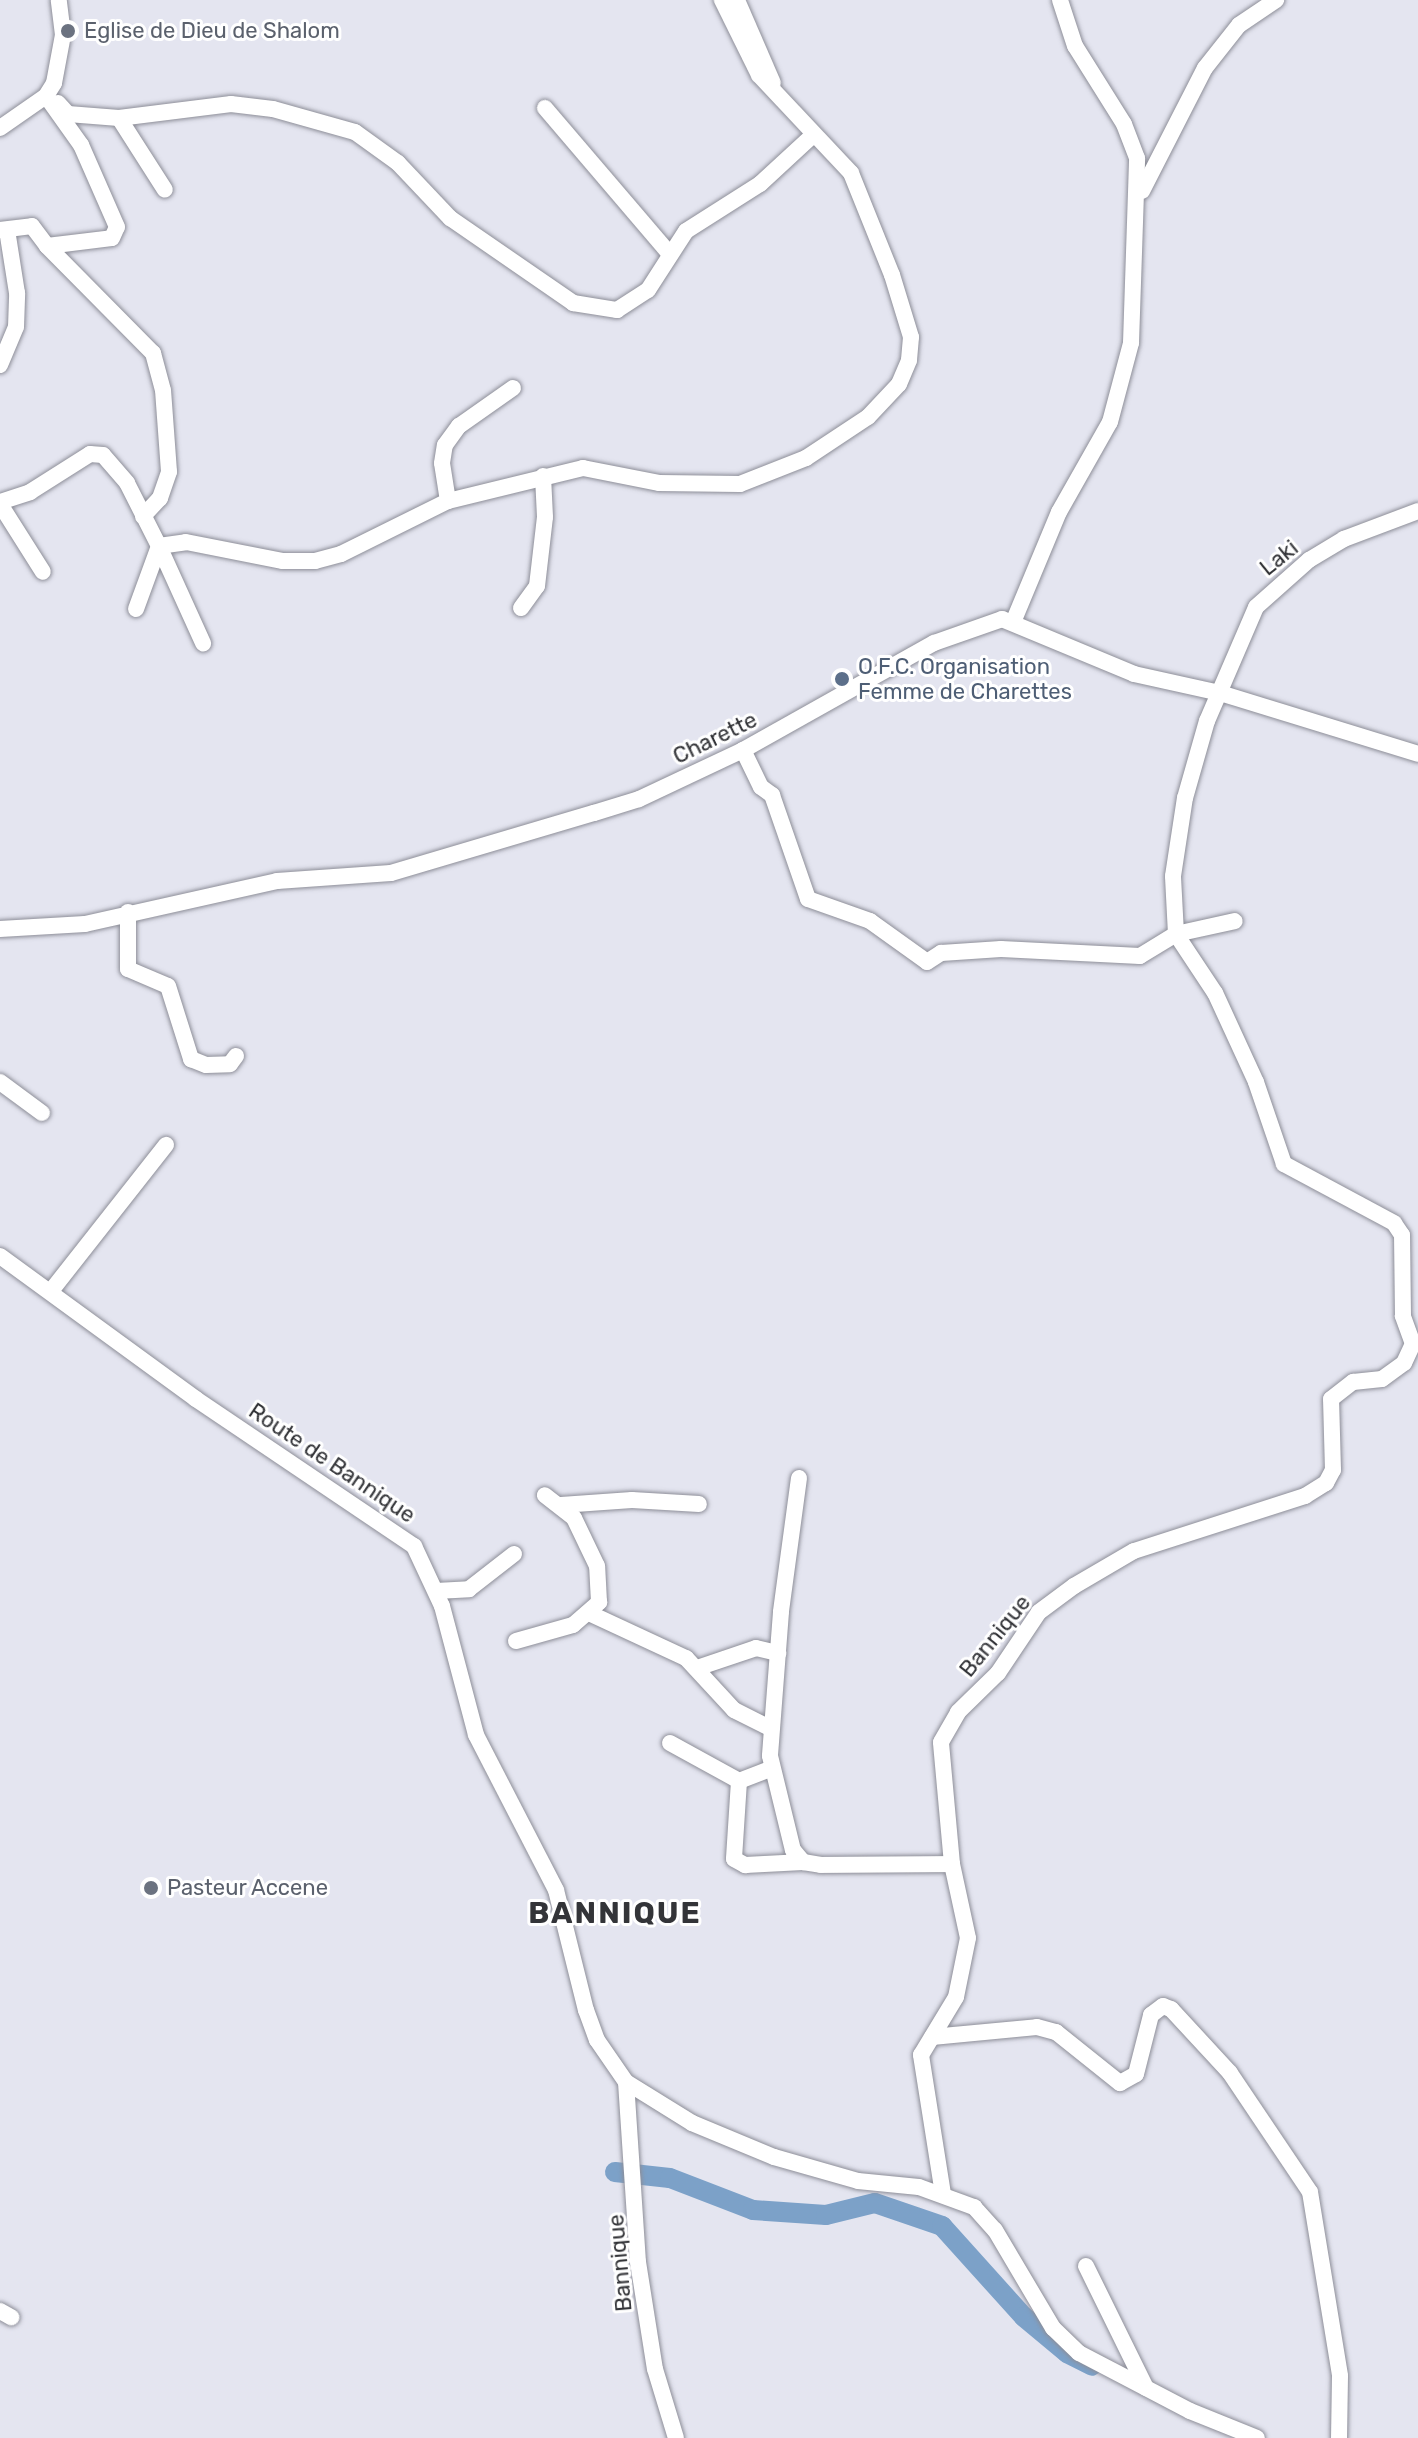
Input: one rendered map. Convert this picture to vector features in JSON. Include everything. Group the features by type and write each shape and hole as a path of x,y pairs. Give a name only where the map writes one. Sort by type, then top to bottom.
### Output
{"street":[{"path":"0,128 48,95 61,56 59,0"},
{"path":"159,546 186,542 283,561 315,561 341,554 448,501 583,468 703,488 740,484 806,458 868,417 899,384 911,337 851,173 812,136 759,75 722,0"},
{"path":"737,0 774,84 857,169 872,201 866,215"},
{"path":"1060,0 1075,46 1124,124 1137,158 1139,196 1131,343 1116,406 1059,512 1014,620 1084,657 1220,693 1418,754"},
{"path":"1139,196 1205,68 1239,25 1276,0"},
{"path":"48,95 68,114 119,118 231,104 273,109 355,132 398,163 450,218 573,303 617,310 648,290 668,252 686,231 760,184 812,136"},
{"path":"47,246 112,238 117,227 81,145 48,95"},
{"path":"545,108 668,252"},
{"path":"119,118 165,190"},
{"path":"0,365 16,327 17,293 3,230 32,226 47,246 153,353 163,390 169,472 160,498 143,516"},
{"path":"448,501 442,463 445,445 459,426 513,388"},
{"path":"43,572 0,503 30,492 90,454 103,455 113,465 159,546 203,643"},
{"path":"521,608 537,586 545,517 543,476"},
{"name":"Laki","path":"1176,934 1173,876 1185,798 1220,693 1250,617 1282,581 1344,539 1418,511"},
{"path":"136,609 159,546"},
{"name":"Charette","path":"0,929 85,924 277,881 391,873 639,799 743,750 934,643 987,622 1014,620"},
{"path":"743,750 761,787 772,795 808,899 870,921 927,962 941,953 1001,949 1140,956 1176,934 1235,921"},
{"path":"128,912 128,969 168,986 191,1059 230,1064 236,1056"},
{"name":"Bannique","path":"943,2194 921,2055 956,1997 967,1956 968,1938 952,1864 941,1742 958,1712 998,1673 1039,1612 1134,1551 1317,1490 1333,1470 1331,1399 1340,1387 1382,1379 1404,1363 1413,1344 1403,1316 1402,1235 1394,1223 1284,1164 1256,1082 1215,993 1176,934"},
{"path":"0,1082 42,1113"},
{"path":"51,1291 166,1145"},
{"name":"Route de Bannique","path":"0,1256 196,1399 389,1526 414,1546 436,1591 476,1735 556,1890 586,2010 597,2040 626,2082 692,2123 774,2157 858,2181 943,2194 974,2207 995,2230 1053,2328 1079,2353 1146,2388 1257,2438"},
{"path":"799,1478 778,1653 771,1769 784,1802 793,1850 803,1862"},
{"path":"516,1641 573,1625 591,1614 601,1584 597,1566 574,1518 545,1495"},
{"path":"561,1505 632,1500 699,1504"},
{"path":"436,1591 469,1589 510,1557"},
{"path":"591,1614 700,1667 734,1710 772,1729"},
{"path":"700,1667 756,1648 778,1653"},
{"path":"670,1743 739,1781 771,1769"},
{"path":"739,1781 734,1859 745,1865 803,1862 952,1864"},
{"path":"932,2037 1024,2024 1047,2029 1120,2083 1136,2074 1151,2015 1163,2006 1171,2009 1230,2073 1310,2192 1340,2376 1340,2434"},
{"name":"Bannique","path":"626,2082 638,2262 655,2369 676,2438"},
{"path":"1086,2266 1146,2388"}],"waterway":[{"path":"615,2172 670,2178 753,2210 826,2215 875,2203 942,2226 1024,2317 1067,2353 1092,2366"}],"place":[{"name":"Eglise de Dieu de Shalom","path":"68,31"},
{"name":"O.F.C. Organisation Femme de Charettes","path":"842,679"},
{"name":"Pasteur Accene","path":"151,1888"}],"district":[{"name":"BANNIQUE","path":"615,1913"}]}
